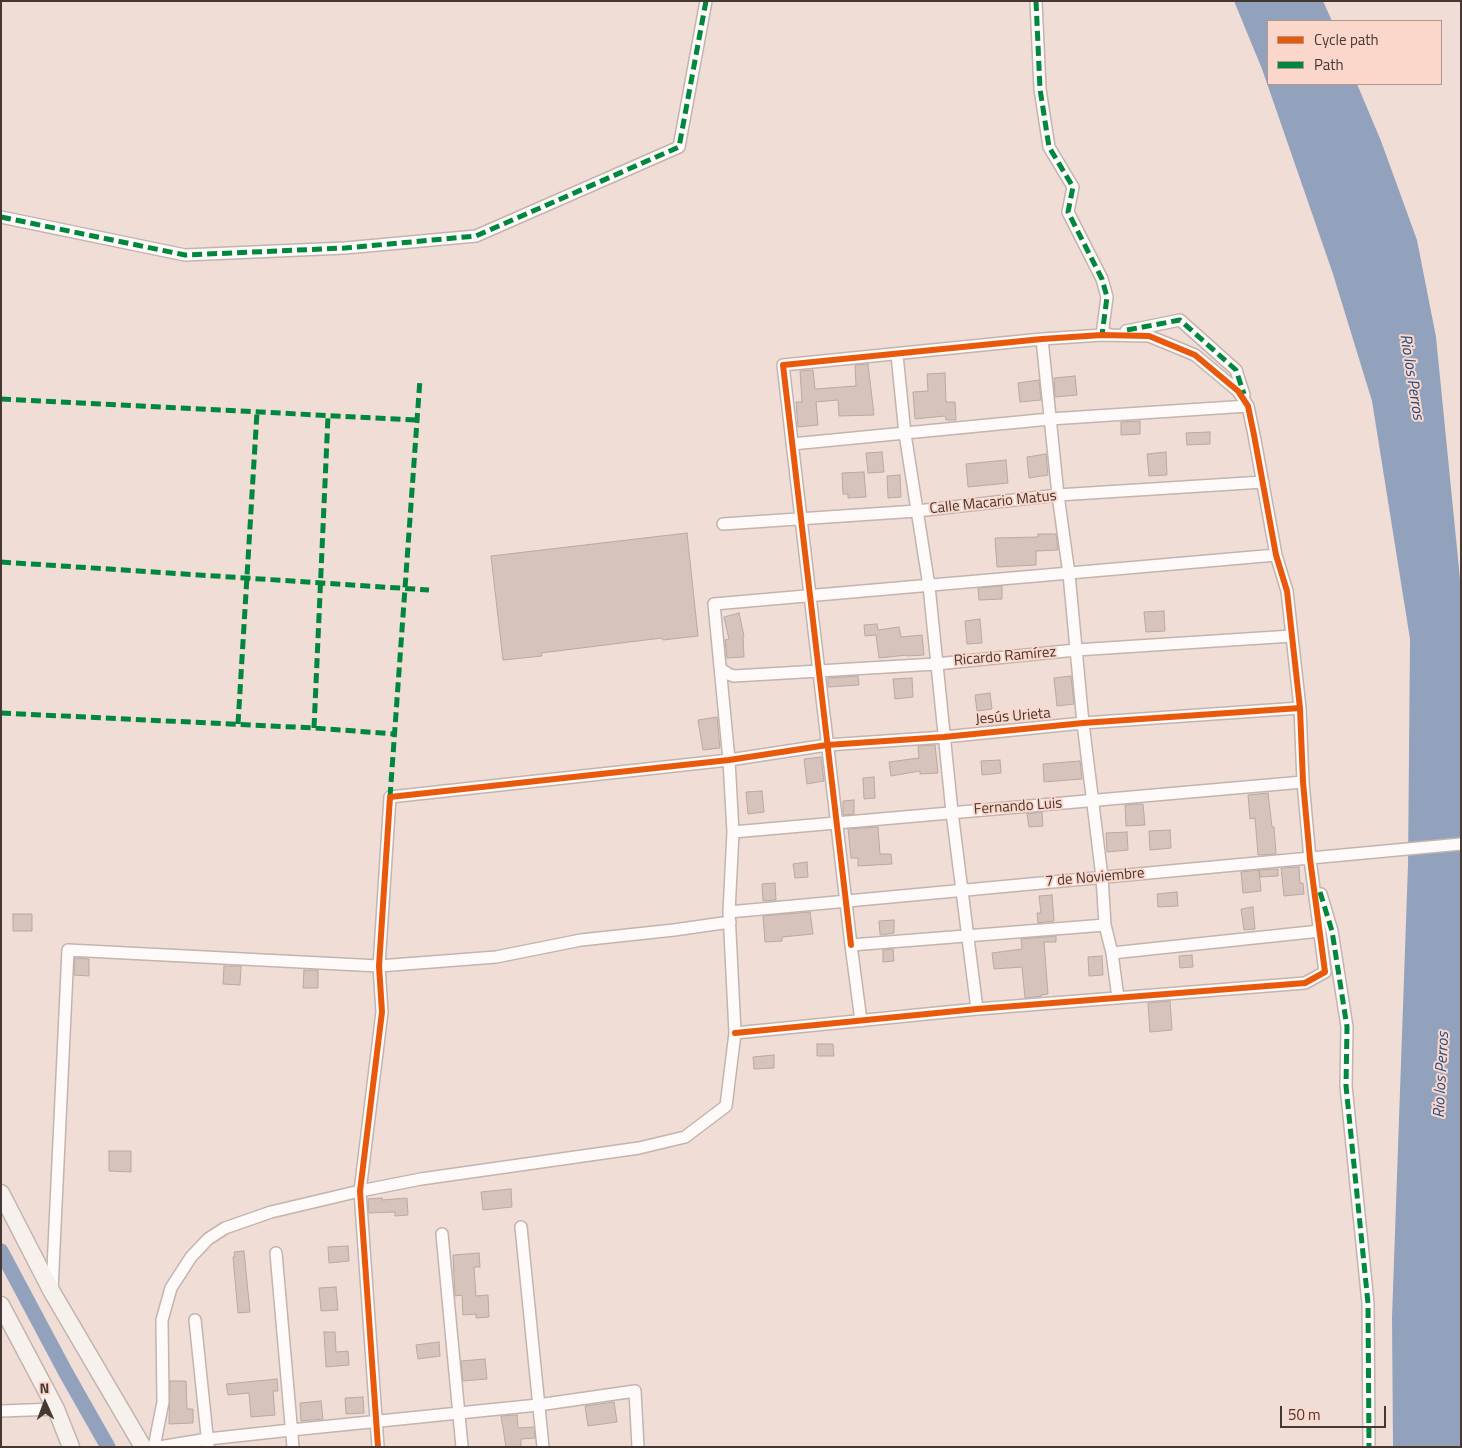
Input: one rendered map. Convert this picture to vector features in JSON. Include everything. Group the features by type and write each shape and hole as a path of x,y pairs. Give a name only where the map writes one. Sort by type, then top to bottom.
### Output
{"street":[{"path":"1,217 185,255 345,248 476,236 679,147 706,1"},
{"path":"1036,1 1040,89 1049,147 1072,187 1068,212 1102,280 1106,297 1102,335"},
{"path":"735,1033 977,1009 1305,983 1325,972 1310,858 1303,782 1300,708 1287,591 1276,555 1248,406 1236,370 1180,320 1102,335"},
{"path":"861,1021 783,365 1042,339 1102,335 1149,336 1195,355 1238,390 1248,406"},
{"path":"1042,339 1058,495 1069,574 1083,723 1094,801 1105,925 1112,953 1118,998"},
{"path":"897,354 905,434 929,586 952,812 977,1009"},
{"path":"792,444 1050,419 1248,406"},
{"name":"Calle Macario Matus","path":"723,524 917,511 1058,495 1263,482"},
{"path":"154,1447 163,1402 162,1320 171,1288 190,1257 208,1239 225,1228 271,1212 360,1191 421,1179 639,1148 685,1137 726,1106 735,1033 729,917 733,832 729,760 714,604 1276,555"},
{"name":"Ricardo Ramírez","path":"721,669 734,676 936,664 1076,650 1292,636"},
{"name":"Jesús Urieta","path":"379,966 390,797 729,760 827,745 944,737 1083,723 1300,708"},
{"name":"Fernando Luis","path":"733,832 1303,782"},
{"name":"7 de Noviembre","path":"52,1292 68,950 379,966 496,956 581,940 674,930 729,917 846,901 1461,844"},
{"path":"1310,858 1332,931 1348,1027 1346,1086 1368,1303 1369,1447"},
{"path":"851,945 1105,925"},
{"path":"1112,953 1320,931"},
{"path":"378,1447 360,1191 382,1012 379,966"},
{"path":"1,1193 52,1292 143,1447"},
{"path":"521,1227 543,1447"},
{"path":"442,1234 462,1447"},
{"path":"276,1254 293,1447"},
{"path":"1,1305 56,1409 71,1447"},
{"path":"195,1320 208,1443"},
{"path":"160,1447 208,1443 291,1430 538,1405 635,1391 638,1447"},
{"path":"1,1411 56,1409"}],"water":[{"path":"1234,1 1323,1 1332,20 1267,20 1267,83"},
{"name":"Rio los Perros","path":"1268,85 1357,85 1381,141 1417,240 1436,337 1461,589 1461,1447 1393,1447 1392,1317 1408,865 1410,639 1372,401 1333,274"}],"building":[{"path":"868,364 874,415 839,416 838,400 816,402 818,425 798,427 796,402 802,402 800,371 813,370 815,389 856,386 855,365"},
{"path":"945,373 946,402 955,402 956,420 946,420 945,416 915,419 913,392 928,391 927,374"},
{"path":"1075,376 1077,395 1055,397 1054,378"},
{"path":"1039,380 1041,400 1020,402 1018,383"},
{"path":"1140,421 1140,434 1121,435 1121,422"},
{"path":"1210,432 1210,444 1187,445 1186,433"},
{"path":"882,452 884,472 868,473 866,453"},
{"path":"1166,452 1167,475 1149,476 1147,454"},
{"path":"1046,454 1048,475 1029,478 1027,457"},
{"path":"1006,460 1008,483 968,487 966,464"},
{"path":"864,472 866,497 848,498 848,494 843,494 842,473"},
{"path":"900,475 901,497 888,498 887,476"},
{"path":"687,533 698,636 663,640 662,638 597,646 541,653 542,656 503,660 491,556"},
{"path":"1038,534 1056,534 1058,550 1036,551 1036,565 997,567 995,538 1038,537"},
{"path":"1002,586 1002,599 979,600 978,588"},
{"path":"1164,611 1165,631 1146,632 1144,612"},
{"path":"739,613 744,636 744,657 727,658 725,640 729,639 724,617"},
{"path":"980,619 982,643 967,644 965,621"},
{"path":"877,624 878,630 899,627 901,637 922,635 924,655 879,658 876,635 865,636 864,625"},
{"path":"858,676 859,685 828,687 828,678"},
{"path":"1071,676 1074,704 1057,706 1054,678"},
{"path":"912,678 913,697 895,699 893,679"},
{"path":"990,693 992,709 977,711 975,695"},
{"path":"717,717 720,748 703,750 698,720"},
{"path":"935,745 938,773 920,774 920,771 891,776 889,762 919,758 918,746"},
{"path":"821,757 824,781 807,784 804,759"},
{"path":"1000,760 1001,773 982,775 981,761"},
{"path":"1080,761 1082,779 1044,782 1043,764"},
{"path":"874,777 875,798 864,799 863,778"},
{"path":"762,791 764,812 748,814 746,792"},
{"path":"1268,793 1272,827 1274,827 1276,854 1258,855 1255,818 1250,819 1248,795"},
{"path":"854,800 854,814 843,815 843,801"},
{"path":"1143,804 1145,825 1126,826 1125,805"},
{"path":"1042,812 1043,826 1029,827 1027,814"},
{"path":"878,827 880,854 891,854 892,864 858,866 858,858 851,858 848,829"},
{"path":"1170,830 1171,848 1150,850 1149,831"},
{"path":"1127,832 1128,850 1107,852 1106,833"},
{"path":"807,862 808,877 795,878 793,864"},
{"path":"1299,867 1300,883 1303,883 1304,894 1284,896 1281,868"},
{"path":"1278,869 1278,876 1260,877 1259,870"},
{"path":"1259,870 1261,891 1243,893 1241,872"},
{"path":"775,883 776,900 763,901 762,884"},
{"path":"1177,892 1178,906 1158,907 1157,894"},
{"path":"1052,895 1054,921 1038,923 1037,913 1041,913 1039,896"},
{"path":"1253,907 1255,929 1244,930 1241,909"},
{"path":"810,912 813,934 782,937 782,941 765,942 763,916"},
{"path":"13,914 32,914 32,931 13,931"},
{"path":"894,920 894,933 881,935 879,921"},
{"path":"1056,936 1056,942 1044,942 1048,994 1025,998 1022,967 994,969 992,953 1022,949 1021,939"},
{"path":"893,949 894,961 883,962 883,950"},
{"path":"1192,955 1193,967 1180,968 1179,956"},
{"path":"1102,956 1103,975 1089,976 1088,957"},
{"path":"75,958 89,959 89,976 74,975"},
{"path":"224,966 241,966 240,985 223,984"},
{"path":"304,970 318,970 318,988 303,988"},
{"path":"1170,1001 1172,1030 1150,1032 1148,1003"},
{"path":"817,1044 833,1044 834,1056 817,1056"},
{"path":"774,1055 774,1068 754,1069 753,1057"},
{"path":"109,1151 131,1151 131,1172 109,1171"},
{"path":"511,1189 512,1207 483,1210 481,1192"},
{"path":"382,1198 382,1200 407,1198 408,1215 395,1216 395,1212 369,1213 368,1199"},
{"path":"348,1246 349,1261 329,1263 328,1247"},
{"path":"244,1251 250,1312 238,1313 233,1257 235,1257 234,1252"},
{"path":"479,1253 480,1267 474,1267 476,1296 488,1295 489,1317 476,1318 476,1314 463,1315 462,1295 455,1296 453,1255"},
{"path":"336,1287 338,1310 321,1311 319,1288"},
{"path":"324,1332 335,1332 336,1352 348,1351 349,1365 326,1367"},
{"path":"439,1342 440,1356 418,1359 416,1345"},
{"path":"485,1359 487,1379 463,1381 461,1361"},
{"path":"277,1379 278,1391 273,1391 275,1415 251,1417 249,1393 228,1395 226,1384"},
{"path":"170,1381 186,1381 187,1409 193,1409 193,1423 169,1424"},
{"path":"363,1397 364,1413 346,1414 345,1398"},
{"path":"321,1401 323,1419 301,1421 300,1403"},
{"path":"614,1402 617,1422 588,1426 585,1406"},
{"path":"517,1415 518,1428 534,1427 535,1438 521,1439 521,1447 506,1447 501,1416"}],"waterway":[{"path":"1,1251 108,1447"}],"marked path":[{"path":"1,217 185,255 345,248 476,236 679,147 706,1"},
{"path":"1036,1 1040,89 1049,147 1073,187 1068,212 1102,279 1107,297 1102,335 1107,334"},
{"path":"1127,330 1180,320 1236,370 1244,394"},
{"path":"390,797 420,379"},
{"path":"1,399 417,420"},
{"path":"238,724 257,412"},
{"path":"314,728 328,416"},
{"path":"1,562 429,590"},
{"path":"1,713 314,728 394,734"},
{"path":"1320,892 1332,931 1347,1027 1346,1086 1368,1303 1369,1447"}],"cycle path":[{"path":"735,1033 977,1009 1305,983 1325,972 1310,859 1303,782 1300,708 1287,591 1276,555 1248,406 1238,391 1195,355 1149,336 1102,335 1042,339 783,365 851,945"},
{"path":"378,1447 360,1191 382,1012 379,966 390,797 729,760 827,745 944,737 1083,723 1300,708"}]}
